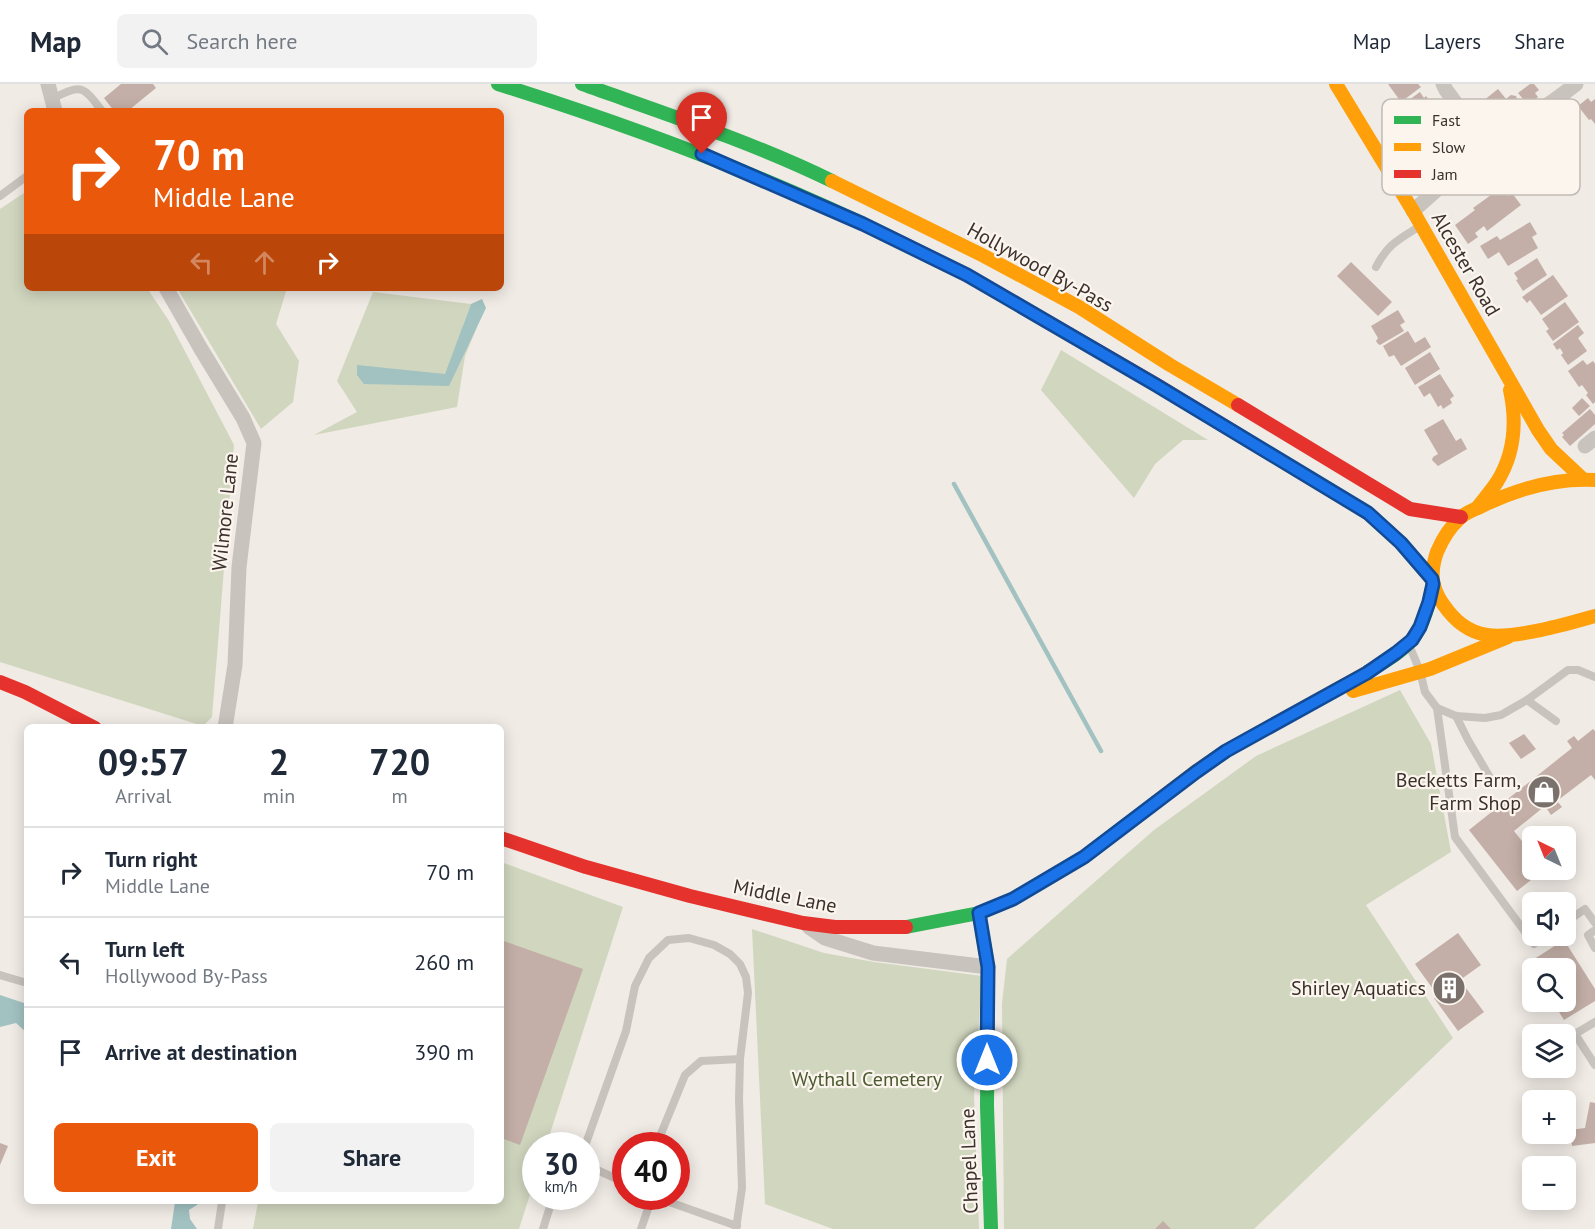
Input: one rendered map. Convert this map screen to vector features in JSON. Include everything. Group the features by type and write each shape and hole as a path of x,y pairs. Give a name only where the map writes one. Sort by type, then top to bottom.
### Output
{"main road":[{"path":"498,84 565,105 694,151 863,224 967,275 1166,390 1368,513 1401,543 1433,582 1440,599 1453,618 1464,627 1484,635 1499,636 1595,616"},
{"name":"Hollywood By-Pass","path":"582,84 695,123 805,168 984,256 1079,308 1410,509 1461,517"},
{"name":"Alcester Road","path":"1336,84 1382,160"},
{"name":"Alcester Road","path":"1403,195 1538,430 1551,449 1589,480"},
{"name":"Alcester Road","path":"1476,509 1500,477 1513,444 1515,422 1512,397 1505,371"},
{"path":"1461,517 1492,500 1512,493 1543,485 1589,480"},
{"name":"Middle Lane","path":"504,839 598,870 690,896 803,923 835,927 905,927 979,913 1013,899 1084,857 1226,751 1367,673 1412,640 1420,627 1429,602 1438,552 1447,535 1461,517"},
{"path":"1577,621 1595,630"},
{"name":"Middle Lane","path":"1298,711 1344,693 1439,665 1518,633"},
{"path":"0,682 25,692 87,724"},
{"name":"Chapel Lane","path":"979,913 988,967 987,1106 991,1229"}],"street":[{"path":"1443,84 1453,99"},
{"path":"1555,99 1576,84"},
{"path":"1413,211 1431,195"},
{"name":"Wilmore Lane","path":"168,291 243,418 254,443 239,567 236,665 226,724"},
{"path":"803,923 825,938 873,953 988,967"}],"lane":[{"path":"51,98 79,88 85,90 100,108"},
{"path":"0,196 24,178"},
{"path":"1376,267 1384,251 1421,225"},
{"path":"1408,643 1425,692 1437,708 1456,717 1485,718 1501,715 1527,700 1568,670 1578,670 1595,677"},
{"path":"1527,700 1556,721"},
{"path":"1437,708 1455,837 1522,928"},
{"path":"1456,717 1492,781"},
{"path":"1576,915 1585,909 1595,923"},
{"path":"1595,930 1588,935 1595,948"},
{"path":"590,1132 626,1031 635,986 649,958 668,940 689,938 714,945 730,954 740,963 746,977 748,993 740,1059 742,1188 737,1227 689,1210"},
{"path":"0,975 24,982"},
{"path":"1595,1022 1575,1034 1595,1065"},
{"path":"662,1132 685,1075 701,1061 740,1059"},
{"path":"218,1229 222,1204"},
{"path":"543,1229 549,1210"},
{"path":"641,1229 648,1210"}],"green space":[{"path":"24,193 24,291 149,291 169,321 234,445 212,717 205,724 197,724 0,662 0,209"},
{"path":"179,291 286,291 276,324 299,361 293,402 261,429"},
{"path":"373,292 471,304 463,325 477,327 465,356 457,407 314,435 357,412 337,381"},
{"path":"1061,350 1208,440 1183,440 1155,464 1134,498 1041,390"},
{"path":"1400,690 1431,744 1451,852 1366,905 1453,1038 1254,1229 1004,1229 1002,1004 1007,959 1154,830 1256,756"},
{"path":"504,863 623,907 551,1132 522,1132 522,1210 525,1210 519,1229 253,1229 258,1204 504,1204"},
{"name":"Wythall Cemetery","path":"752,929 824,953 982,976 974,1096 979,1229 833,1229 765,1204"}],"water":[{"path":"482,299 486,308 449,386 364,384 357,375 357,365 445,374 471,304"},
{"path":"0,995 24,1003 24,1030 16,1023 0,1027"},
{"path":"175,1204 197,1204 189,1210 190,1219 197,1229 171,1229"}],"building":[{"path":"121,84 153,84 156,88 131,108 112,108 104,98"},
{"path":"1388,84 1418,84 1421,87 1405,99 1399,99"},
{"path":"1530,84 1534,84 1539,90 1535,93 1538,97 1536,99 1523,99 1518,93"},
{"path":"1498,89 1506,99 1486,99"},
{"path":"1420,92 1424,98 1426,96 1428,99 1410,99"},
{"path":"1511,95 1516,96 1517,99 1506,99"},
{"path":"1588,98 1591,102 1595,99 1595,124 1580,109 1580,104"},
{"path":"1491,195 1514,195 1521,205 1487,231 1484,226 1475,233 1478,237 1468,244 1455,225 1475,210 1473,208"},
{"path":"1530,222 1537,234 1532,237 1538,248 1508,266 1499,252 1488,259 1480,246 1497,236 1500,240"},
{"path":"1537,258 1547,275 1523,291 1514,273"},
{"path":"1351,262 1392,302 1378,316 1337,276"},
{"path":"1553,275 1568,296 1541,315 1530,300 1527,303 1522,297"},
{"path":"1565,302 1579,322 1553,341 1542,319"},
{"path":"1398,310 1405,322 1400,325 1404,331 1378,344 1376,341 1378,338 1371,326"},
{"path":"1578,325 1584,333 1578,338 1587,351 1568,365 1561,355 1563,353 1560,348 1557,350 1553,344"},
{"path":"1408,331 1415,343 1425,337 1431,347 1401,366 1394,355 1389,357 1383,346"},
{"path":"1430,352 1440,369 1415,385 1405,368"},
{"path":"1583,360 1587,365 1593,361 1595,364 1595,402 1593,404 1582,385 1579,387 1568,371"},
{"path":"1440,374 1454,396 1450,399 1452,403 1443,409 1441,405 1438,407 1430,393 1424,397 1418,387"},
{"path":"1582,398 1590,406 1579,416 1572,408"},
{"path":"1590,409 1595,415 1595,424 1570,446 1562,437 1564,435 1562,433"},
{"path":"1443,419 1456,441 1461,438 1467,449 1438,466 1432,460 1438,454 1424,430"},
{"path":"1593,729 1595,731 1595,780 1591,775 1557,801 1562,807 1551,815 1545,806 1514,831 1522,841 1522,880 1531,880 1517,891 1469,830 1572,748 1567,741 1574,736 1578,741"},
{"path":"1524,734 1536,749 1521,759 1509,743"},
{"name":"Shirley Aquatics","path":"1458,933 1481,965 1460,980 1484,1012 1458,1031 1434,998 1438,996 1415,964"},
{"path":"504,941 583,969 525,1132 522,1132 520,1145 504,1139"},
{"path":"1555,946 1568,946 1575,958 1536,958"},
{"path":"1576,959 1595,989 1595,1001 1564,1020 1559,1012 1576,1012"},
{"path":"1590,1102 1595,1103 1595,1143 1572,1146 1572,1144 1576,1144 1576,1129 1585,1128"},
{"path":"0,1143 8,1146 0,1165"},
{"path":"1163,1221 1171,1229 1155,1229"}],"waterway":[{"path":"954,484 1101,751"}],"traffic: fast":[{"path":"498,84 598,117 746,172 890,237"},
{"path":"582,84 740,141 832,181"},
{"path":"1366,673 1398,653 1413,638 1424,619 1433,584"},
{"path":"906,927 979,913 1013,899 1084,857 1156,802"},
{"path":"979,913 988,967 987,1106 991,1229"}],"traffic: slow":[{"path":"1336,84 1382,160"},
{"path":"832,181 984,256 1079,307 1238,405"},
{"path":"1403,195 1538,430 1551,449 1583,479"},
{"path":"1477,508 1497,482 1508,460 1514,426 1510,390"},
{"path":"1252,443 1368,513 1401,543 1432,579"},
{"path":"1595,480 1565,481 1536,486 1508,495 1467,513 1456,522 1444,538 1433,566 1434,585 1439,598 1456,620 1473,631 1487,635 1512,635 1556,627 1595,616"},
{"path":"1353,691 1430,669 1508,637"},
{"path":"1156,802 1226,751 1366,673"}],"traffic: jam":[{"path":"890,237 967,275 1252,443"},
{"path":"1238,405 1410,509 1461,517"},
{"path":"0,682 25,692 87,724"},
{"path":"504,839 586,867 690,896 803,923 835,927 906,927"}],"place":[{"name":"Becketts Farm, Farm Shop","path":"1544,792"},
{"name":"Shirley Aquatics","path":"1449,988"}],"route":[{"path":"702,154 863,224 967,275 1156,385 1368,513 1401,543 1432,579 1429,602 1420,627 1412,640 1396,653 1367,673 1226,751 1084,857 1013,899 979,913 988,967 987,1060"}]}
